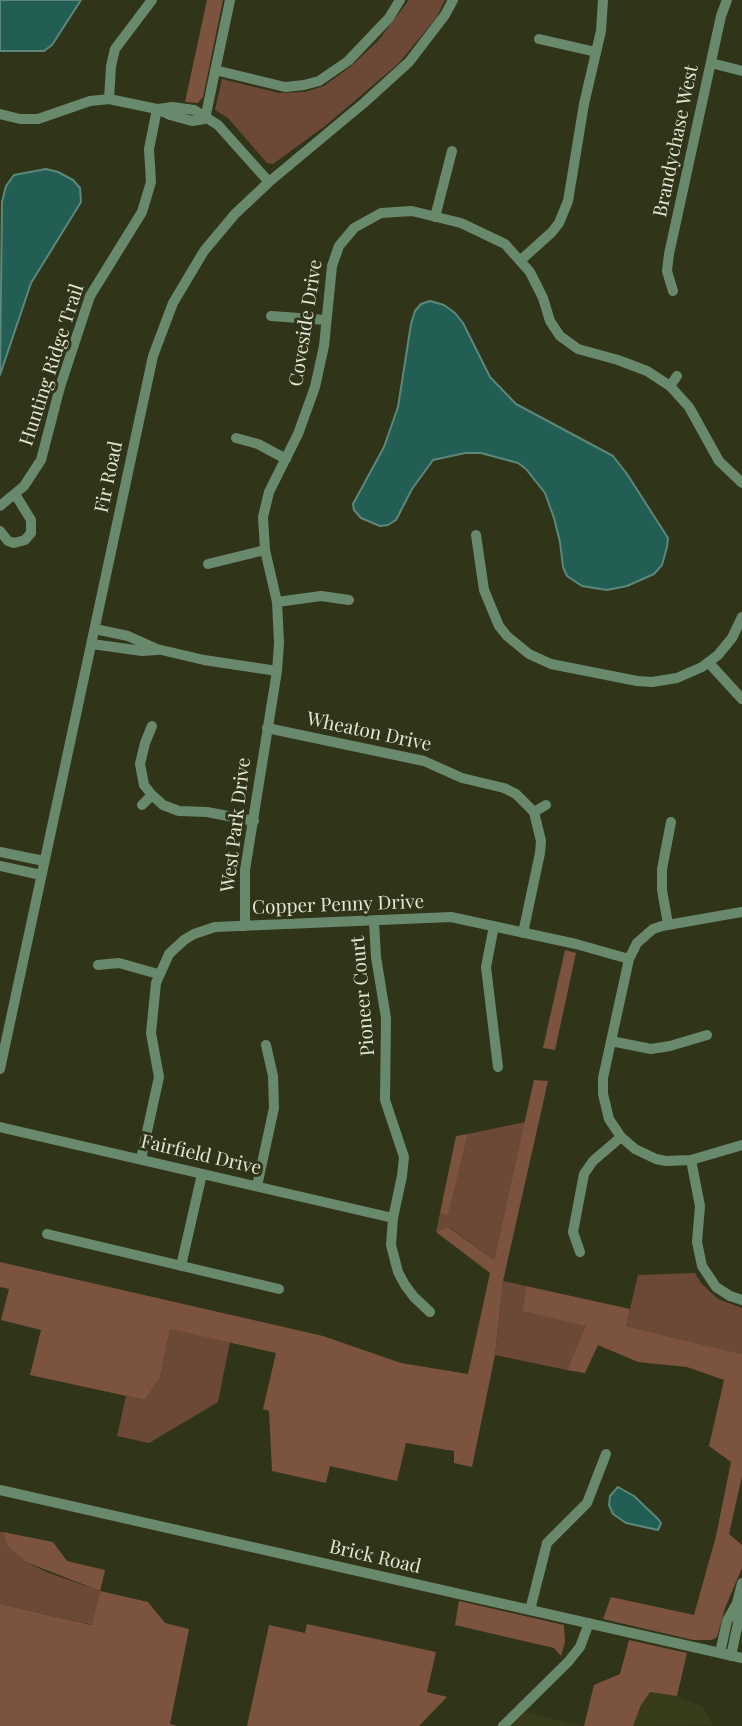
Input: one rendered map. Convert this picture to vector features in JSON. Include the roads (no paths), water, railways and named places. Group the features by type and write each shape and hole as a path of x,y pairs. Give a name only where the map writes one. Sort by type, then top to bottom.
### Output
{"street":[{"path":"109,99 115,49 152,0"},
{"path":"205,119 230,0"},
{"path":"215,70 285,87 319,81 348,61 389,18 400,0"},
{"name":"Fir Road","path":"0,1069 153,355 162,329 187,276 235,214 268,182 409,62 445,15 453,0"},
{"path":"521,260 552,232 564,212 596,52 603,0"},
{"name":"Brandychase West","path":"673,291 668,263 721,16 727,0"},
{"path":"540,39 596,52"},
{"path":"711,63 742,71"},
{"path":"0,114 20,119 38,119 90,101 109,99 157,109 192,121 205,119 228,134 268,182"},
{"name":"Hunting Ridge Trail","path":"0,506 32,476 44,450 60,387 90,296 134,226 149,193 152,174 149,149 157,109"},
{"path":"435,217 452,151"},
{"name":"Coveside Drive","path":"267,728 279,643 278,601 262,529 265,505 315,387 324,346 334,257 339,246 354,228 372,216 392,211 412,211 461,223 505,244 521,260 537,284 556,330 569,343 591,354 633,364 670,386 689,407 719,461 742,483"},
{"path":"271,316 326,320"},
{"path":"670,386 677,376"},
{"path":"236,438 258,444 286,459"},
{"path":"0,531 8,541 14,542 25,540 31,533 31,520 15,494"},
{"path":"476,535 488,603 499,626 529,654 551,664 652,682 677,678 709,663 732,638 742,617"},
{"path":"208,564 265,550"},
{"path":"278,601 321,596 349,600"},
{"path":"95,629 128,636 157,649 204,660 277,671"},
{"path":"92,644 133,651 157,649"},
{"path":"709,663 742,699"},
{"path":"152,726 140,764 144,785 152,795 163,805 179,811 207,812 254,821"},
{"name":"Wheaton Drive","path":"267,728 433,764 462,778 505,788 534,812"},
{"name":"West Park Drive","path":"245,926 243,882 267,728"},
{"path":"142,804 152,795"},
{"path":"523,933 540,853 540,830 534,812 546,805"},
{"path":"668,925 662,890 662,869 671,822"},
{"path":"0,852 44,860"},
{"path":"0,866 41,875"},
{"path":"742,912 653,929 637,943 629,959 603,1078 603,1094 610,1119 621,1137 635,1149 666,1161 691,1160 742,1145"},
{"name":"Copper Penny Drive","path":"158,974 169,954 184,940 204,930 451,917 576,944 629,959"},
{"name":"Pioneer Court","path":"374,922 376,957 386,1018 385,1100 404,1157 391,1245 398,1272 414,1297 430,1312"},
{"path":"494,926 486,967 498,1067"},
{"path":"98,965 119,964 158,974 150,1033 159,1077 141,1159"},
{"path":"611,1041 651,1049 707,1035"},
{"path":"257,1186 274,1108 274,1076 266,1045"},
{"name":"Fairfield Drive","path":"0,1127 393,1218"},
{"path":"580,1252 573,1232 584,1174 593,1161 621,1137"},
{"path":"691,1160 700,1206 698,1250 702,1266 716,1287 742,1300"},
{"path":"181,1266 202,1174"},
{"path":"47,1234 279,1289"},
{"path":"530,1610 547,1543 587,1503 606,1454"},
{"name":"Brick Road","path":"0,1490 742,1658"},
{"path":"726,1655 738,1623 737,1603 742,1583"},
{"path":"503,1726 568,1662 580,1647 589,1623"}],"water":[{"path":"0,0 81,0 52,45 44,51 0,51"},
{"path":"46,169 73,180 80,188 81,202 31,283 0,375 2,202 6,186 14,175"},
{"path":"430,301 444,305 455,313 463,323 490,377 516,404 613,456 668,538 662,565 654,574 627,586 607,590 582,586 567,576 554,518 545,493 518,463 481,453 465,453 433,460 412,489 396,520 388,525 380,526 361,518 354,510 353,504 384,447 398,407 415,311 421,304"},
{"path":"618,1487 634,1496 658,1519 661,1523 658,1530 626,1523 613,1514 609,1505 610,1496"}]}
